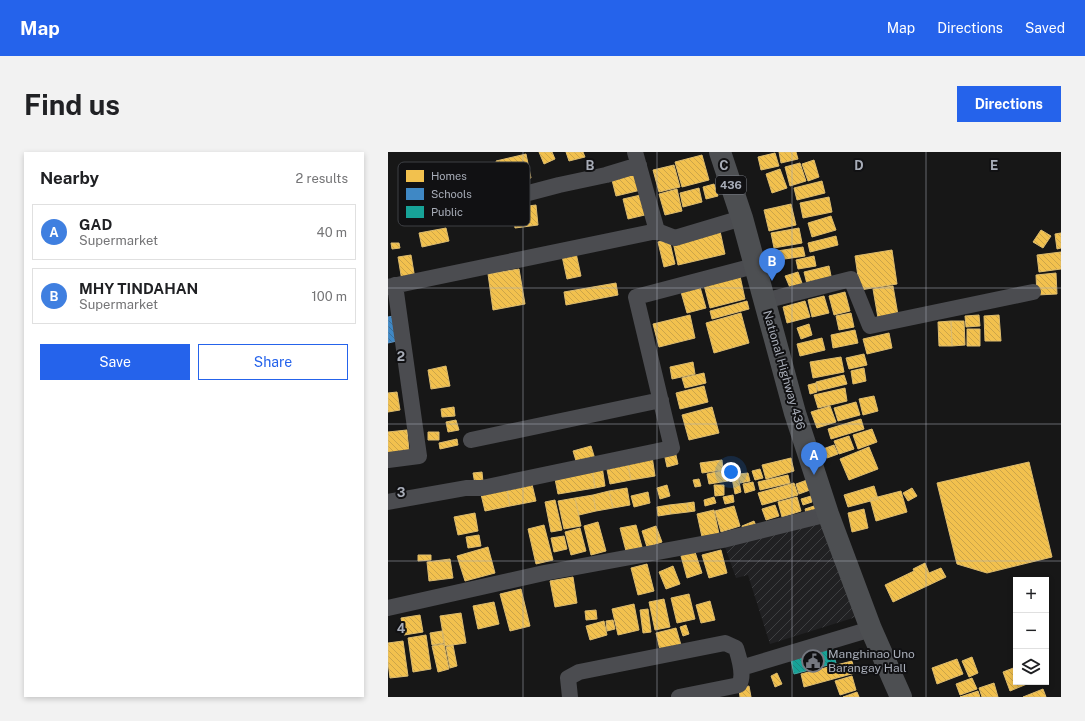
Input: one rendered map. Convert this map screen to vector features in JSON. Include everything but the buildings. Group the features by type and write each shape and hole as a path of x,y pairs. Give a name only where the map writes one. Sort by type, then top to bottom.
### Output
{"main road":[{"name":"National Highway 436","path":"720,152 742,218 795,413 828,514 871,629 902,697"}],"street":[{"path":"530,193 606,175 637,158 657,231"},
{"path":"388,460 418,456 392,286 657,231 675,238 742,218"},
{"path":"388,502 466,488 482,488 672,448 636,296 754,266"},
{"path":"764,301 851,278 870,326 1033,292"},
{"path":"471,440 661,400"},
{"path":"388,608 544,573 723,540 828,514"},
{"path":"741,668 871,629"},
{"path":"570,697 568,678 579,672 725,643 736,648 741,668 742,680 739,685 679,697"}],"shaded area":[{"path":"818,518 856,617 770,644 748,575 736,578 724,544"}],"place":[{"name":"MHY TINDAHAN","path":"772,281"},
{"name":"GAD","path":"814,475"},
{"name":"Manghinao Uno Barangay Hall","path":"813,661"}]}
